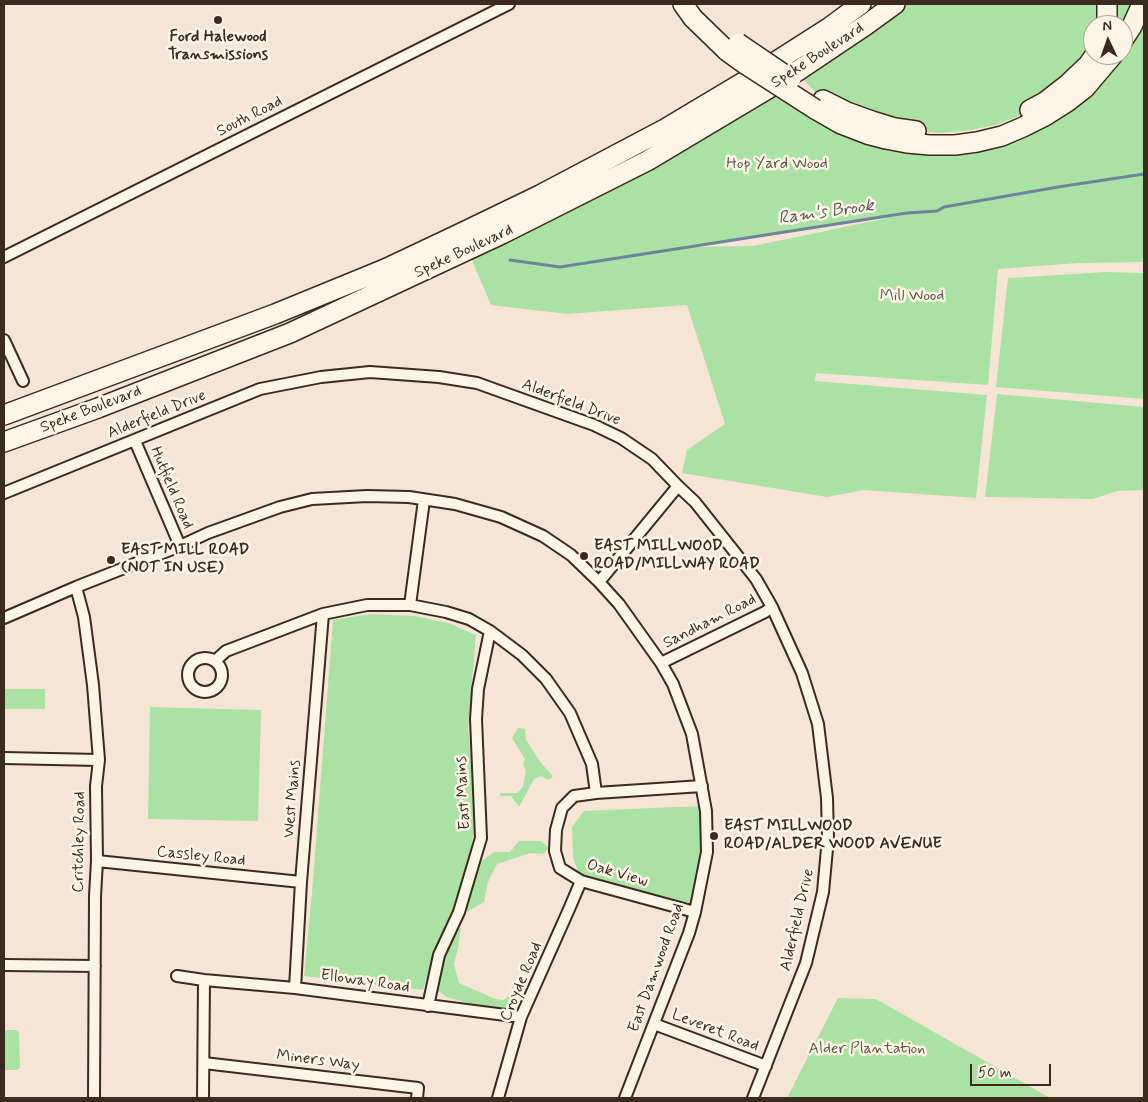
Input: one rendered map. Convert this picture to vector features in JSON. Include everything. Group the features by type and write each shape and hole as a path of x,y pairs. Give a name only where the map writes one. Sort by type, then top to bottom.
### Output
{"highway":[{"path":"682,4 693,18 732,47 819,104 841,124 867,134 906,143 930,145 955,144 977,142 1002,136 1045,116 1068,102 1085,88 1105,65"},
{"path":"698,4 732,47"},
{"name":"Speke Boulevard","path":"4,416 284,310 384,269 457,235 665,129 747,80 830,27 861,4"},
{"name":"Speke Boulevard","path":"4,442 98,408 290,333 463,254 647,161 796,72 897,4"},
{"path":"1133,24 1142,4"},
{"path":"819,104 895,128 942,133 970,130 996,125 1021,115 1045,102 1088,65"}],"street":[{"name":"South Road","path":"4,257 509,4"},
{"path":"4,340 23,381"},
{"name":"Alderfield Drive","path":"4,493 260,389 321,377 370,372 439,377 477,383 594,425 621,438 652,459 695,502 756,579 772,607 802,673 818,724 827,798 828,838 823,892 806,963 753,1098"},
{"name":"Hutfield Road","path":"134,441 180,546"},
{"path":"599,582 678,486"},
{"name":"East Damwood Road","path":"4,618 208,533 280,507 312,499 367,496 409,497 455,504 501,517 543,536 570,555 619,604 661,663 672,684 692,734 706,811 707,852 695,912 689,933 625,1098"},
{"path":"410,605 424,500"},
{"name":"Critchley Road","path":"76,587 84,617 99,760 96,786 94,1098"},
{"path":"214,661 226,652 323,614 367,605 410,605 446,612 469,619 490,630 522,655 546,680 570,713 592,764 596,793"},
{"name":"Sandham Road","path":"661,663 772,607"},
{"name":"West Mains","path":"295,988 301,882 323,614"},
{"name":"East Mains","path":"428,1006 438,955 459,912 481,838 476,719 478,689 490,630"},
{"path":"4,758 99,760"},
{"name":"Oak View","path":"695,912 580,881 560,868 555,851 556,830 562,808 574,796 702,786"},
{"name":"Cassley Road","path":"97,861 301,882"},
{"name":"Croyde Road","path":"498,1098 521,1017 580,881"},
{"path":"4,965 95,966"},
{"name":"Elloway Road","path":"177,976 295,988 521,1017"},
{"path":"203,1098 204,980"},
{"name":"Leveret Road","path":"654,1024 766,1066"},
{"name":"Miners Way","path":"204,1063 418,1088 417,1098"}],"green space":[{"path":"895,4 1144,4 1144,262 1078,263 998,269 988,385 816,373 815,381 987,395 976,498 864,490 827,497 682,473 687,450 725,424 687,305 567,314 491,305 471,258 780,87 886,139 1002,136 1099,65 1133,65 1133,15 1083,15 1083,65 1045,102 1021,115 996,125 942,133 918,131 823,100 796,72","holes":["912,213 753,246 691,247"]},
{"path":"1106,272 1144,273 1144,399 996,387 1008,278"},
{"path":"997,394 1144,407 1144,490 1117,491 1093,499 985,497"},
{"path":"370,614 414,616 448,623 476,635 468,727 473,781 474,831 467,870 457,899 436,946 423,990 304,976 333,620"},
{"path":"5,689 45,689 45,709 5,709"},
{"path":"150,707 261,710 258,821 148,819"},
{"path":"518,728 525,729 526,740 541,763 553,776 549,780 541,776 534,779 519,807 511,796 500,796 500,793 517,793 523,787 526,770 523,765 525,759 512,738"},
{"path":"701,806 700,858 690,903 580,877 573,857 572,827 584,811"},
{"path":"519,841 541,841 549,848 543,854 530,853 497,864 488,882 484,902 467,912 465,910 482,861 494,852 510,852"},
{"path":"461,928 454,964 459,983 495,999 504,1000 511,993 513,986 522,987 518,1003 512,1010 467,1003 447,997 434,988 443,950 456,930"},
{"name":"Alder Plantation","path":"838,998 876,999 1050,1098 787,1098"},
{"path":"4,1030 16,1030 19,1032 20,1068 16,1070 4,1070"}],"waterway":[{"name":"Ram's Brook","path":"510,260 560,267 907,213 937,211 944,207 1144,174"}],"place":[{"name":"Ford Halewood Transmissions","path":"218,20"},
{"name":"EAST MILLWOOD ROAD/MILLWAY ROAD","path":"584,556"},
{"name":"EAST MILL ROAD (NOT IN USE)","path":"111,560"},
{"name":"EAST MILLWOOD ROAD/ALDER WOOD AVENUE","path":"714,836"}],"park label":[{"name":"Hop Yard Wood","path":"777,165"},
{"name":"Mill Wood","path":"912,297"}]}
